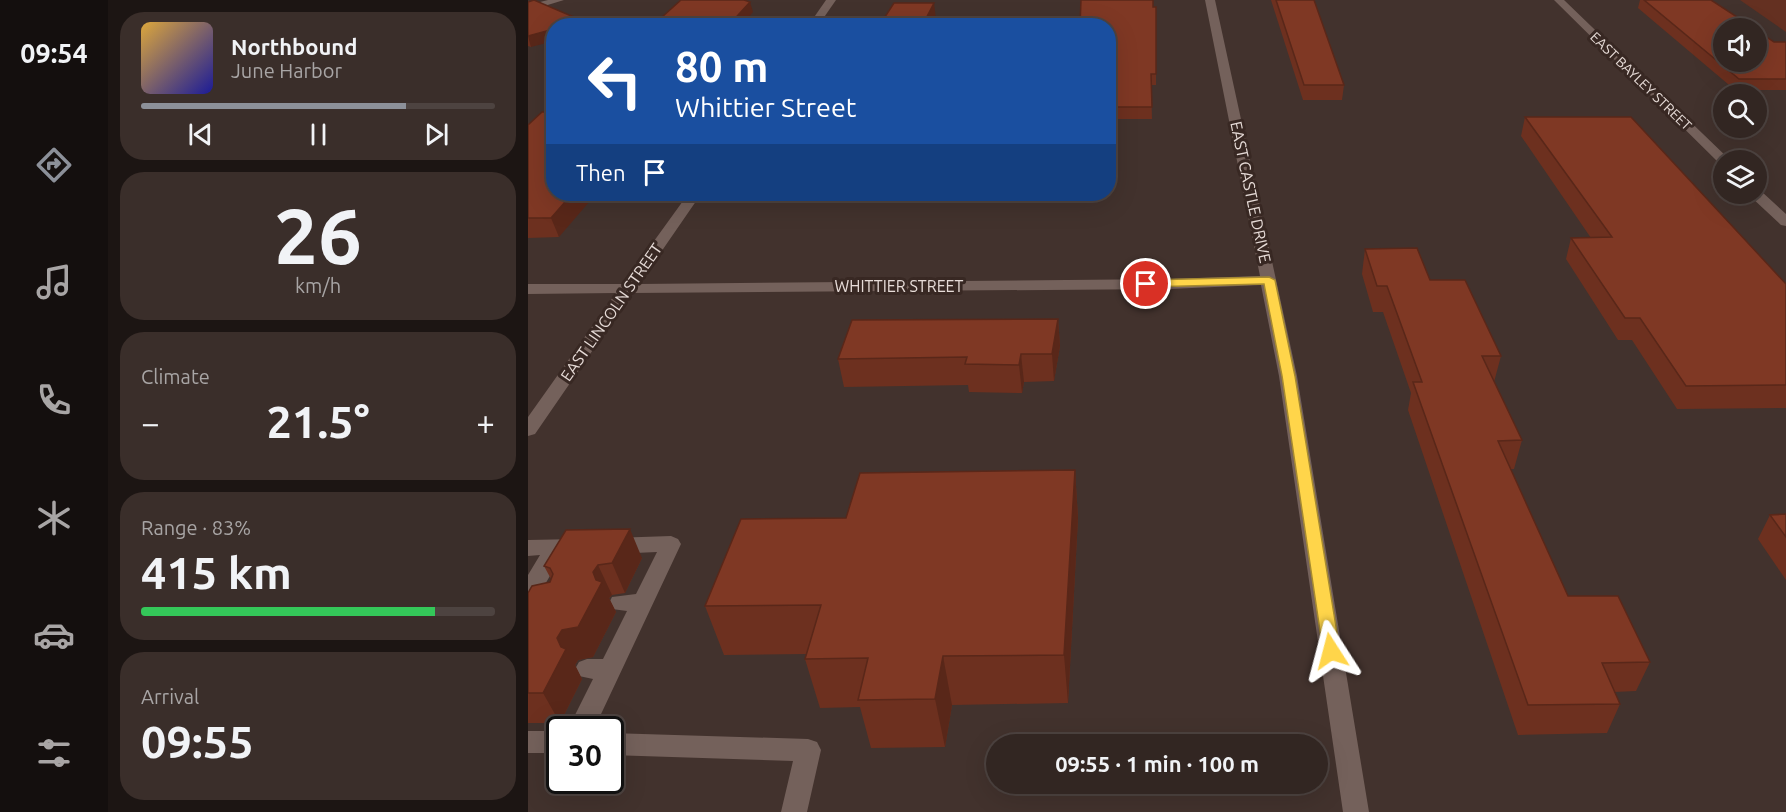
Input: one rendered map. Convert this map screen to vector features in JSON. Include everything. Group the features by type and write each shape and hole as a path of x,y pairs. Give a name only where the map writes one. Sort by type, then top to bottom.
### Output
{"street":[{"path":"528,9 559,0"},
{"path":"819,18 831,0"},
{"name":"EAST CASTLE DRIVE","path":"1210,0 1288,376 1356,812"},
{"name":"EAST BAYLEY STREET","path":"1559,0 1713,150"},
{"name":"EAST LINCOLN STREET","path":"528,430 689,201"},
{"path":"1767,204 1786,222"},
{"name":"WHITTIER STREET","path":"528,289 1158,284 1269,280"},
{"path":"528,548 671,544 643,602 599,669 585,716"},
{"path":"534,601 556,547"},
{"path":"620,603 643,602"},
{"path":"624,744 808,750 794,812"}],"shaded area":[{"path":"1740,0 1786,0 1786,32"}],"building":[{"path":"534,0 576,18 546,18 546,31 528,36 528,2"},
{"path":"681,0 744,0 750,2 735,18 661,18"},
{"path":"1081,0 1153,0 1153,7 1156,7 1156,74 1151,74 1152,107 1116,107 1116,18 1080,18"},
{"path":"1276,0 1314,0 1344,85 1304,85"},
{"path":"1644,0 1711,0 1739,18 1713,18 1713,57"},
{"path":"894,3 934,3 926,18 884,18"},
{"path":"1767,37 1774,42 1786,42 1786,79 1739,79 1731,72 1767,72"},
{"path":"542,112 546,112 546,201 566,201 551,218 528,218 528,125"},
{"path":"1525,117 1631,117 1786,284 1786,385 1686,386 1640,318 1625,318 1571,238 1612,237"},
{"path":"1417,248 1430,280 1465,280 1501,356 1482,356 1522,440 1498,441 1568,596 1618,596 1650,662 1602,663 1620,704 1528,705 1413,382 1422,382 1387,286 1377,286 1365,249"},
{"path":"1058,319 1052,354 1021,354 1019,365 965,364 967,357 838,359 852,320"},
{"path":"1075,470 1064,655 943,656 935,699 858,700 868,658 805,659 821,605 705,606 741,519 846,518 860,473"},
{"path":"1786,514 1786,537 1770,515"},
{"path":"630,529 612,563 598,565 593,572 596,580 602,582 578,627 562,630 557,638 561,647 566,649 543,693 528,693 528,593 532,586 550,582 553,574 550,568 544,566 566,530"}],"route":[{"path":"1146,284 1269,280 1288,376 1331,651"}]}
